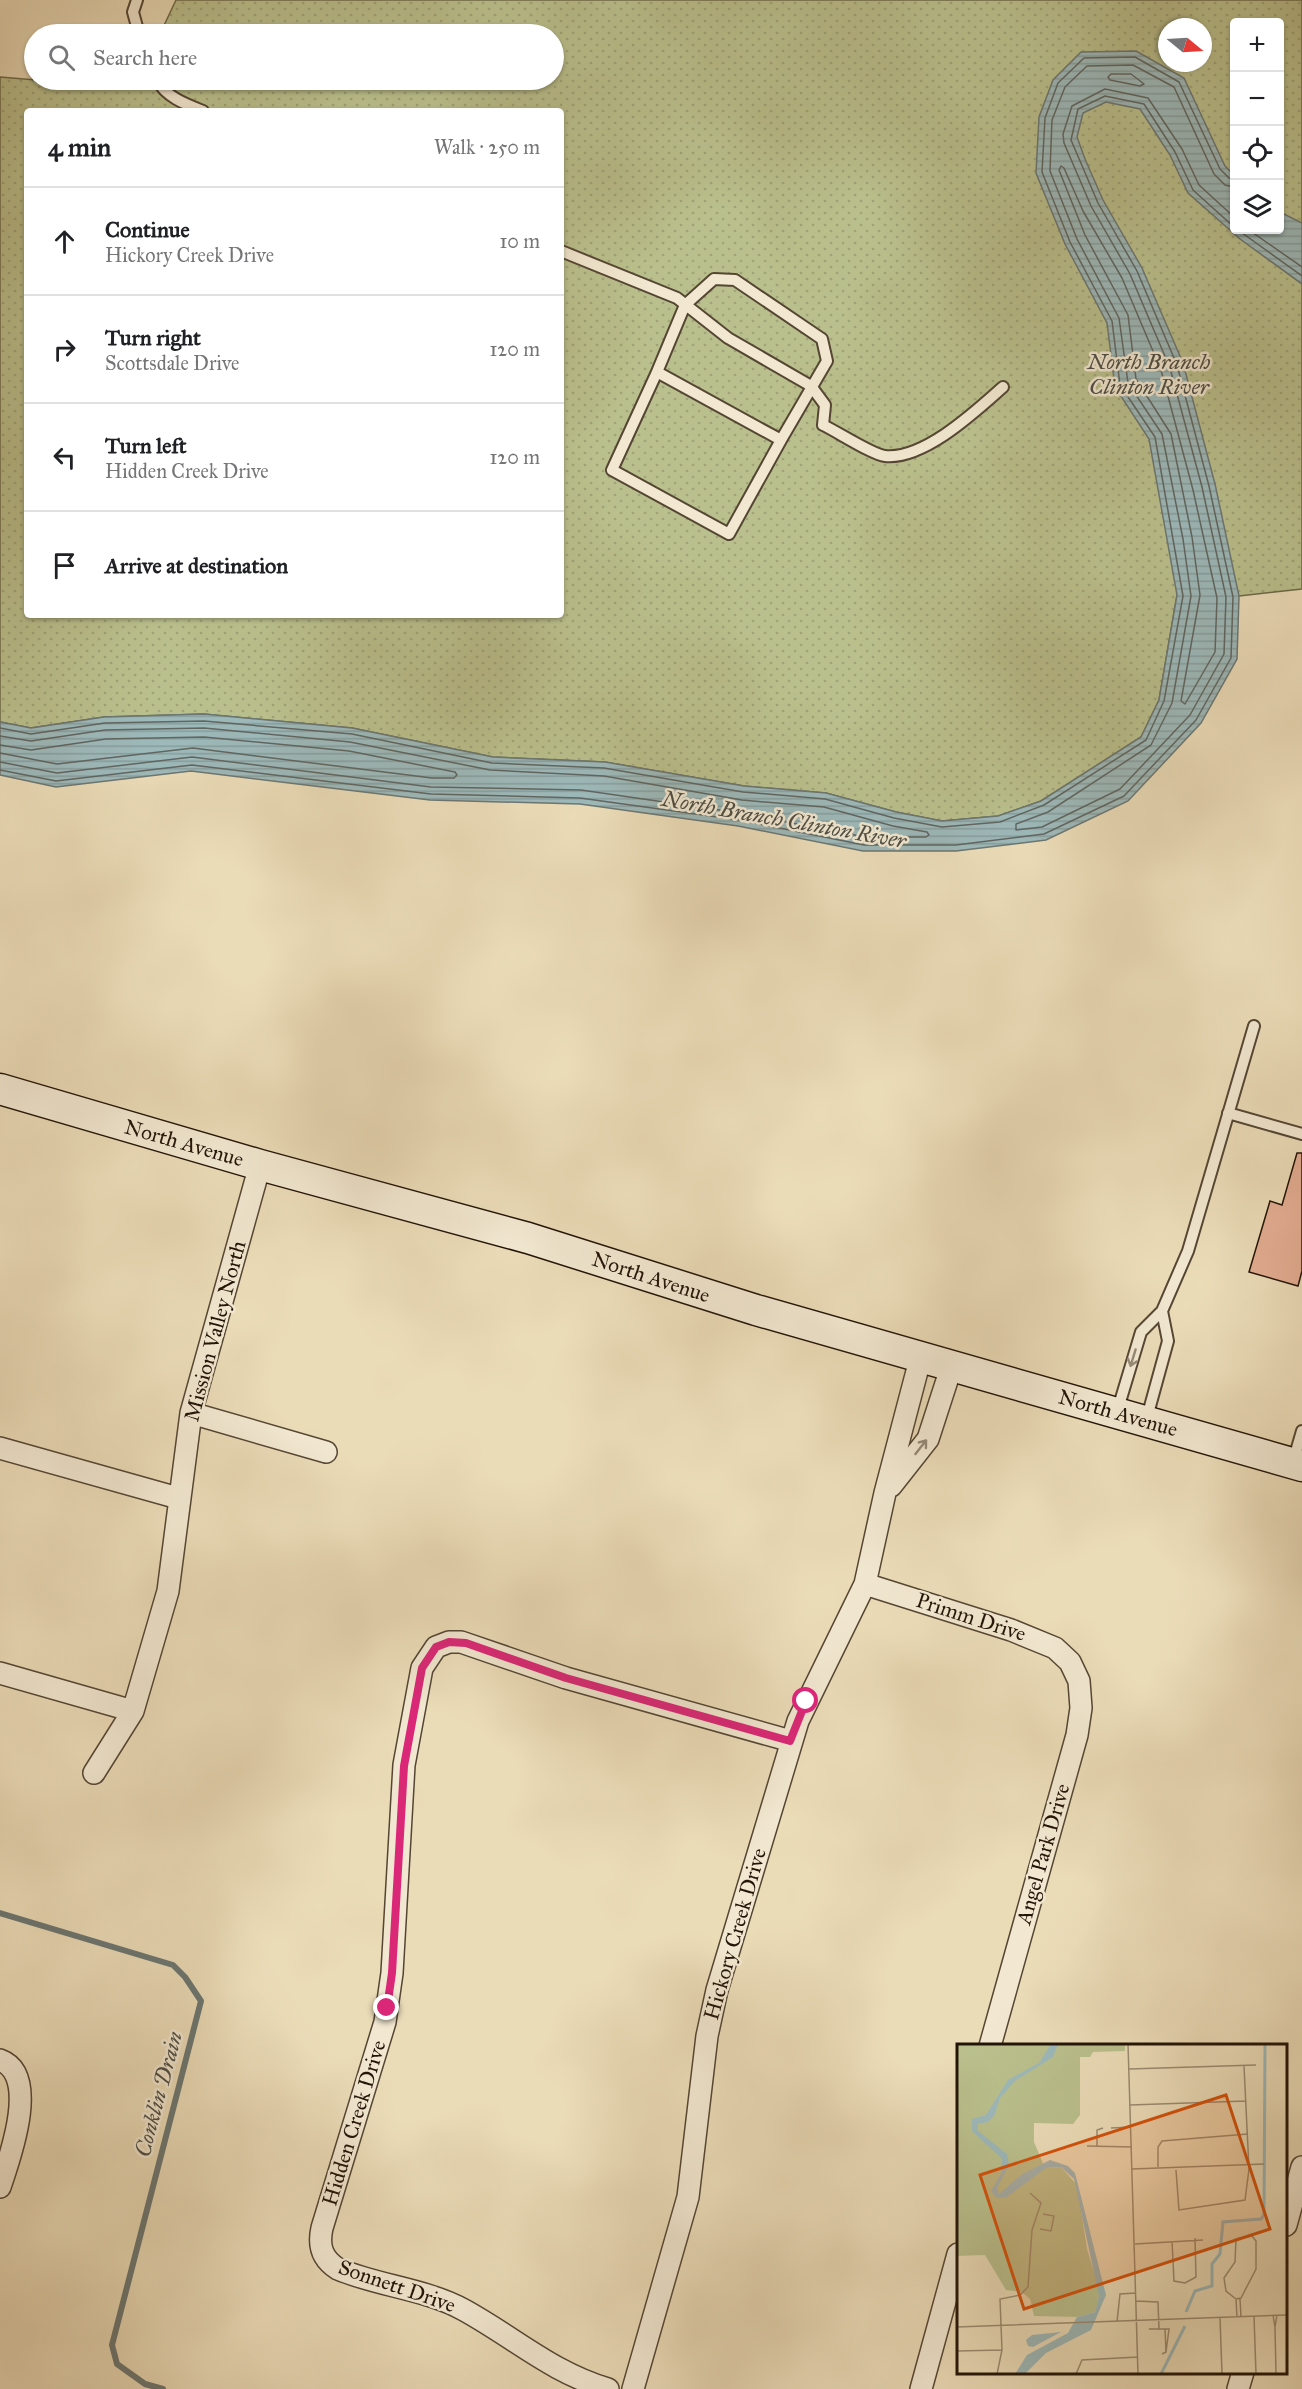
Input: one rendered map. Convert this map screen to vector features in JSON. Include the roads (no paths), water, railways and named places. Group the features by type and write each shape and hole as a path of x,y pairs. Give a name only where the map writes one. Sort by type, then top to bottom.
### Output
{"street":[{"name":"North Avenue","path":"0,1089 260,1165 528,1238 756,1310 1297,1465"},
{"name":"Mission Valley North","path":"94,1773 133,1711 173,1572 178,1498 191,1413 260,1165"},
{"name":"Hickory Creek Drive","path":"633,2389 688,2198 707,2036 717,1990 790,1741 806,1701 865,1584 885,1494 921,1356"},
{"name":"Hickory Creek Drive","path":"885,1494 928,1439 952,1365"},
{"path":"191,1413 326,1452"},
{"path":"0,1448 178,1498"},
{"name":"Primm Drive","path":"865,1584 1030,1636 1055,1648 1070,1662"},
{"name":"Hidden Creek Drive","path":"320,2245 322,2228 385,2022 392,1973 405,1756 422,1668 436,1647 449,1642 466,1643 556,1675 790,1741"},
{"name":"Angel Park Drive","path":"991,2044 1078,1728 1081,1694 1076,1670 1070,1662"},
{"path":"0,1673 133,1711"},
{"path":"0,2060 10,2064 19,2077 22,2100 0,2187"},
{"path":"1287,2220 1302,2167"},
{"name":"Sonnett Drive","path":"320,2245 327,2259 338,2269 464,2310 553,2367 570,2376 608,2389"},
{"path":"921,2389 957,2258"},
{"path":"1238,2389 1243,2374"}],"lane":[{"path":"136,24 133,12 137,0"},
{"path":"165,90 180,102 195,108"},
{"path":"564,251 667,294 685,305 728,338 811,386 825,405 823,425 884,456 915,452 969,417 1003,387"},
{"path":"714,279 735,280 822,339 827,361 729,534 612,470 685,305 714,279"},
{"path":"657,372 781,440"},
{"path":"1117,1412 1142,1332 1162,1311 1188,1251 1254,1026"},
{"path":"1228,1113 1302,1134"},
{"path":"1146,1421 1168,1341 1162,1311"},
{"path":"1297,1465 1302,1431"}],"water":[{"name":"North Branch Clinton River","path":"1136,51 1158,63 1158,72 1173,72 1184,78 1225,166 1230,171 1230,230 1188,193 1170,155 1140,109 1106,102 1083,113 1077,137 1085,159 1103,200 1142,268 1183,363 1215,484 1239,596 1237,659 1201,723 1128,801 1046,840 956,851 863,851 738,826 580,804 430,800 191,771 56,787 0,775 0,722 31,728 104,717 204,714 352,728 493,757 605,762 744,786 826,793 896,812 942,821 998,816 1041,801 1141,737 1159,700 1177,595 1149,439 1115,387 1107,323 1065,244 1036,173 1039,117 1053,80 1081,52"},
{"name":"North Branch Clinton River","path":"1284,214 1302,223 1302,284 1234,234 1284,234"}],"waterway":[{"name":"Conklin Drain","path":"0,1913 173,1965 185,1977 201,2001 112,2345 117,2364 145,2384 163,2389"}]}
